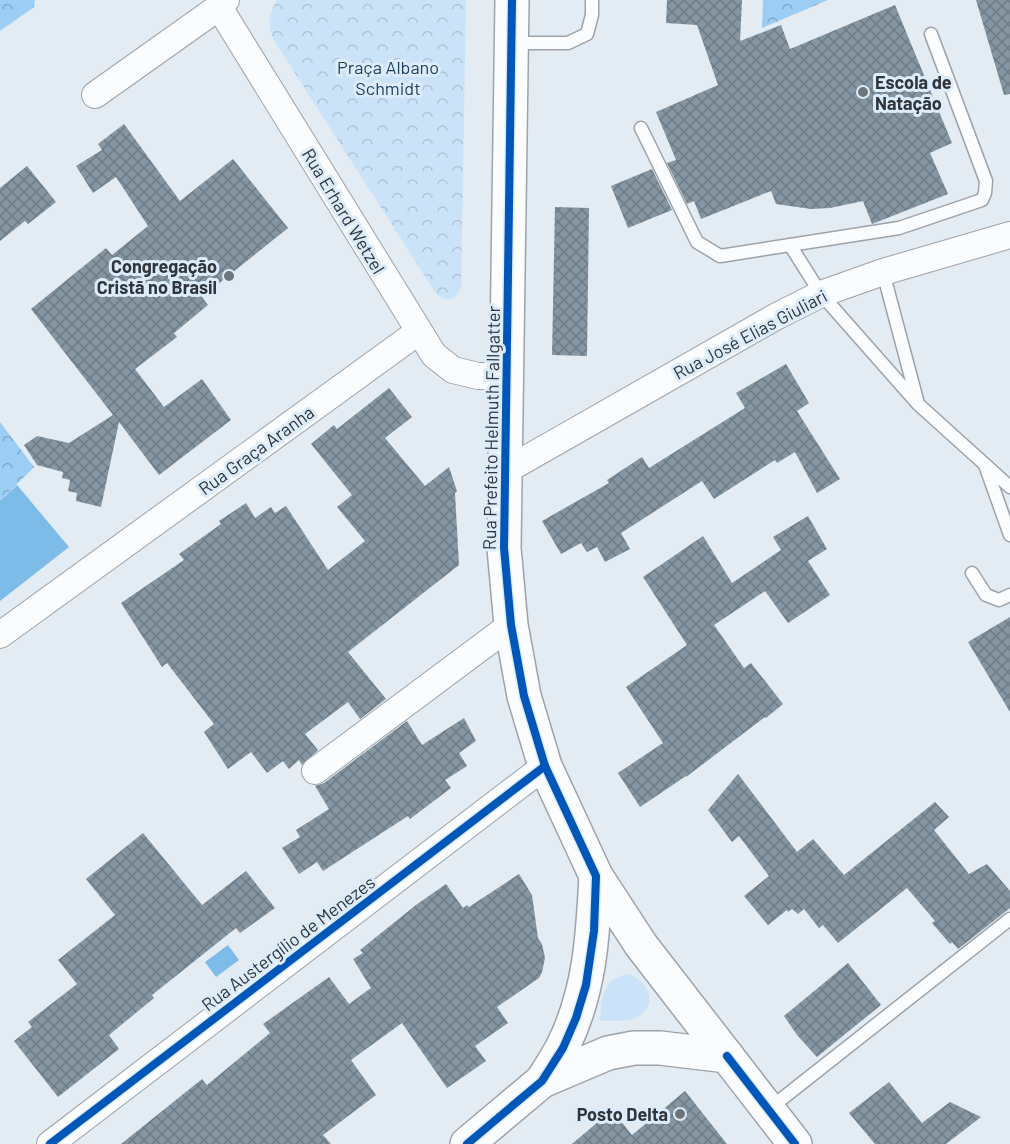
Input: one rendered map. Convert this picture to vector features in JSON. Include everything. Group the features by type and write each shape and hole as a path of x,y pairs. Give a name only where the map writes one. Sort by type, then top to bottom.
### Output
{"main road":[{"name":"Rua Prefeito Helmuth Fallgatter","path":"512,0 504,548 511,625 524,696 544,766 596,876 641,945 795,1144"},
{"path":"542,1081 563,1048 586,986 594,931 596,876"},
{"path":"467,1144 542,1081 609,1053 634,1048 660,1048 726,1056"}],"street":[{"path":"95,95 223,3"},
{"name":"Rua Erhard Wetzel","path":"223,3 418,332 434,355 453,370 478,376 507,376"},
{"name":"Rua José Elias Giuliari","path":"505,471 777,315 821,294 883,272 1010,235"},
{"name":"Rua Graça Aranha","path":"0,635 418,332"},
{"path":"315,771 511,625"},
{"name":"Rua Austergílio de Menezes","path":"50,1144 544,766"}],"lane":[{"path":"512,43 568,43 587,34 592,15 592,0"},
{"path":"641,128 697,242 705,249 720,256 899,228 982,200 986,182 931,34"},
{"path":"790,245 821,294 918,404 1010,487"},
{"path":"883,272 918,404"},
{"path":"984,464 1010,535"},
{"path":"972,573 986,595 999,600 1010,595"},
{"path":"768,1110 1010,919"}],"green space":[{"path":"0,0 35,0 34,7 0,31"},
{"name":"Praça Albano Schmidt","path":"277,0 466,0 461,287 453,298 442,298 435,292 275,42 270,21"},
{"path":"763,0 828,0 762,28"},
{"path":"0,422 34,467 0,501"},
{"path":"628,974 641,981 645,987 649,999 648,1006 634,1019 600,1021 603,998 608,985 619,976"}],"shaded area":[{"path":"17,485 69,547 0,601 0,501"},
{"path":"228,945 239,960 216,977 205,962"}],"building":[{"path":"667,0 742,0 740,41 781,25 790,49 895,5 952,143 930,153 948,194 872,224 863,201 830,208 811,209 776,204 771,191 701,219 694,201 687,204 667,163 676,160 656,112 718,85 697,25 666,23"},
{"path":"976,0 1010,0 1010,94 1004,95"},
{"path":"124,124 180,201 233,159 288,228 202,297 208,305 174,333 177,337 135,369 164,407 202,379 231,420 159,475 119,422 101,507 76,501 77,493 68,491 70,480 62,478 63,472 37,465 24,445 37,436 69,443 113,415 31,309 106,248 112,255 148,226 116,177 93,193 76,166 102,150 98,144"},
{"path":"27,166 56,202 28,224 25,221 0,241 0,188"},
{"path":"652,169 672,210 628,228 611,186"},
{"path":"555,207 589,208 587,356 552,355"},
{"path":"786,364 809,403 797,411 840,479 817,493 795,452 777,463 775,460 714,499 702,481 621,533 630,549 605,562 597,547 587,552 581,543 561,554 542,521 609,483 607,480 642,457 649,468 745,408 736,393"},
{"path":"389,388 412,417 385,438 425,486 449,467 457,491 455,493 459,565 348,652 386,699 360,719 348,702 305,734 318,750 302,765 299,760 289,769 283,761 267,773 251,752 228,769 204,732 214,724 167,663 162,667 121,603 184,560 179,554 221,524 219,521 246,503 255,518 271,507 275,513 286,506 328,570 365,541 337,507 352,495 311,444 334,425 337,429"},
{"path":"808,516 827,549 808,561 830,595 788,623 765,591 714,625 744,668 751,663 783,704 686,777 640,807 618,773 663,743 626,687 687,645 643,577 703,536 732,583 781,550 773,537"},
{"path":"1010,617 1010,712 968,642"},
{"path":"464,718 476,741 459,753 467,766 445,780 451,788 410,819 408,816 323,871 317,862 299,874 282,848 300,837 296,830 329,809 315,786 324,783 407,721 422,745"},
{"path":"738,774 797,852 813,839 844,875 935,802 949,817 934,830 969,874 987,864 1010,891 1010,908 958,949 952,942 950,944 932,923 935,921 907,888 838,943 823,925 819,928 804,909 798,914 792,909 788,912 787,910 768,925 744,896 769,876 739,836 732,842 708,810"},
{"path":"143,833 202,905 246,871 275,908 240,933 236,928 152,995 154,998 109,1035 119,1049 58,1097 14,1041 32,1027 28,1022 77,984 58,960 115,915 86,879"},
{"path":"519,874 532,895 538,938 545,958 542,972 539,978 497,1007 508,1023 475,1046 486,1061 447,1088 402,1023 351,1060 376,1095 323,1135 331,1144 121,1144 202,1079 207,1085 270,1033 263,1024 329,977 349,1004 371,988 353,959 363,953 360,950 446,884 463,908 467,905 469,907"},
{"path":"848,963 881,1005 817,1057 784,1016"},
{"path":"889,1082 922,1123 950,1102 981,1117 946,1144 875,1144 849,1113"},
{"name":"Posto Delta","path":"685,1091 727,1144 572,1144 612,1110 632,1135"}],"cycle path":[{"path":"467,1144 542,1081 563,1048 576,1018 586,985 594,931 596,876 545,766 524,696 511,625 504,548 512,0"},
{"path":"50,1144 545,766"},
{"path":"727,1056 795,1144"}],"place":[{"name":"Escola de Natação","path":"863,92"},
{"name":"Congregação Cristã no Brasil","path":"229,276"},
{"name":"Posto Delta","path":"680,1114"}]}
